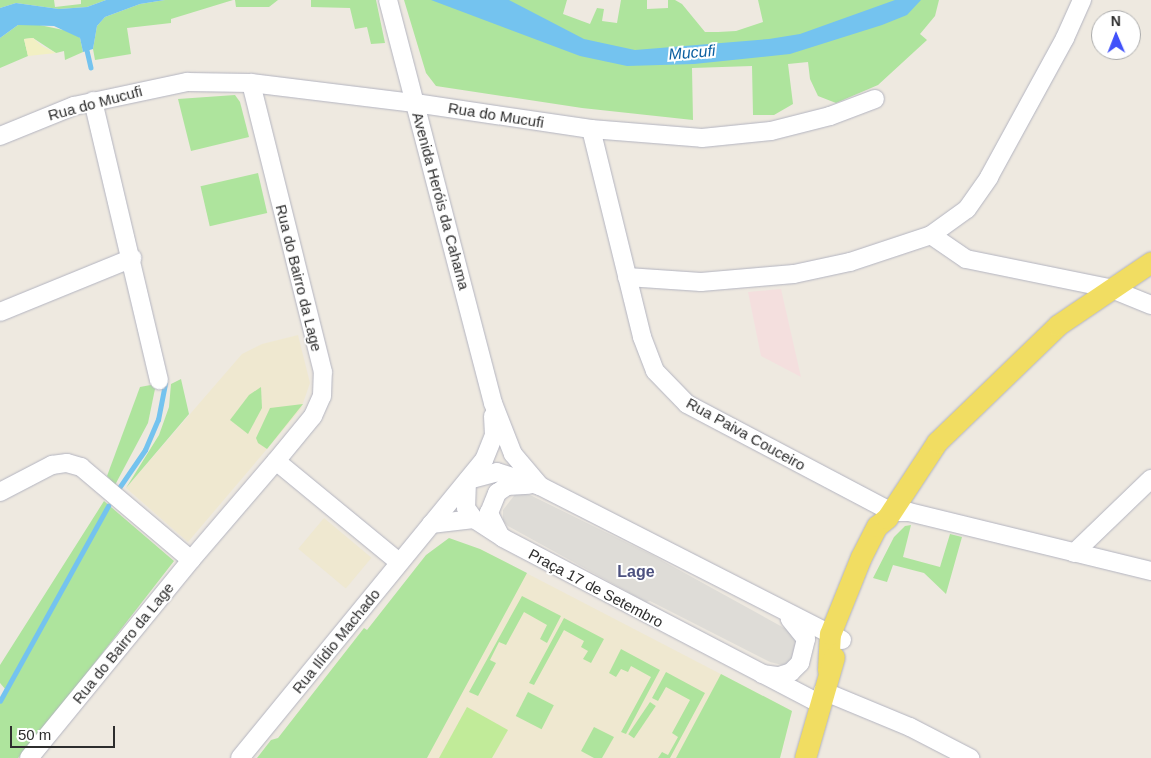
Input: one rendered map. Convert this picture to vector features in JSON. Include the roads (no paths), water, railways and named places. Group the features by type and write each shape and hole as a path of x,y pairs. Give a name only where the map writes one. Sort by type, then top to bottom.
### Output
{"main road":[{"path":"805,758 836,637 861,557 877,526 896,514 937,442 1058,325 1109,288 1151,262"}],"street":[{"name":"Avenida Heróis da Cahama","path":"388,0 493,403 513,454 540,486"},
{"path":"627,277 701,282 794,274 850,262 931,235 967,209 989,177 1065,38 1082,0"},
{"name":"Rua do Mucufi","path":"0,136 36,119 93,101 187,82 251,83 415,103 591,129 702,138 738,136 801,124 875,99"},
{"name":"Rua do Bairro da Lage","path":"29,758 191,560 313,416 324,382 251,83"},
{"path":"93,101 132,258 159,380"},
{"name":"Rua Paiva Couceiro","path":"591,129 642,337 655,372 669,389 687,404 896,514 1151,571"},
{"path":"931,235 966,259 1109,288 1151,305"},
{"path":"0,312 132,258"},
{"name":"Avenida Heróis da Cahama","path":"467,480 491,449 494,435 493,403"},
{"path":"276,461 399,562"},
{"path":"0,492 52,465 67,463 81,467 191,560"},
{"path":"431,524 474,519 466,508 467,480 497,472 540,486"},
{"path":"1074,553 1151,479"},
{"name":"Rua Ilídio Machado","path":"240,758 467,480"},
{"path":"503,538 493,526 489,513 497,492 519,483 540,486"},
{"name":"Praça 17 de Setembro","path":"540,486 784,613 836,637"},
{"name":"Praça 17 de Setembro","path":"474,519 503,538 757,674 910,727 970,758"},
{"name":"Praça 17 de Setembro","path":"757,674 780,676 791,672 800,663 806,639 784,613"}],"water":[{"path":"106,0 165,0 140,4 105,17 97,26 93,49 83,52 80,38 54,26 18,25 0,38 0,8 16,3 59,9 87,7"},
{"name":"Mucufi","path":"431,0 509,0 584,39 635,50 769,39 800,34 895,0 921,0 907,15 882,25 790,54 694,64 627,66 580,56"}],"waterway":[{"path":"86,46 91,67"},
{"path":"119,488 145,450 158,420 165,384"},
{"path":"0,701 108,506"}],"district":[{"name":"Lage","path":"636,572"}]}
